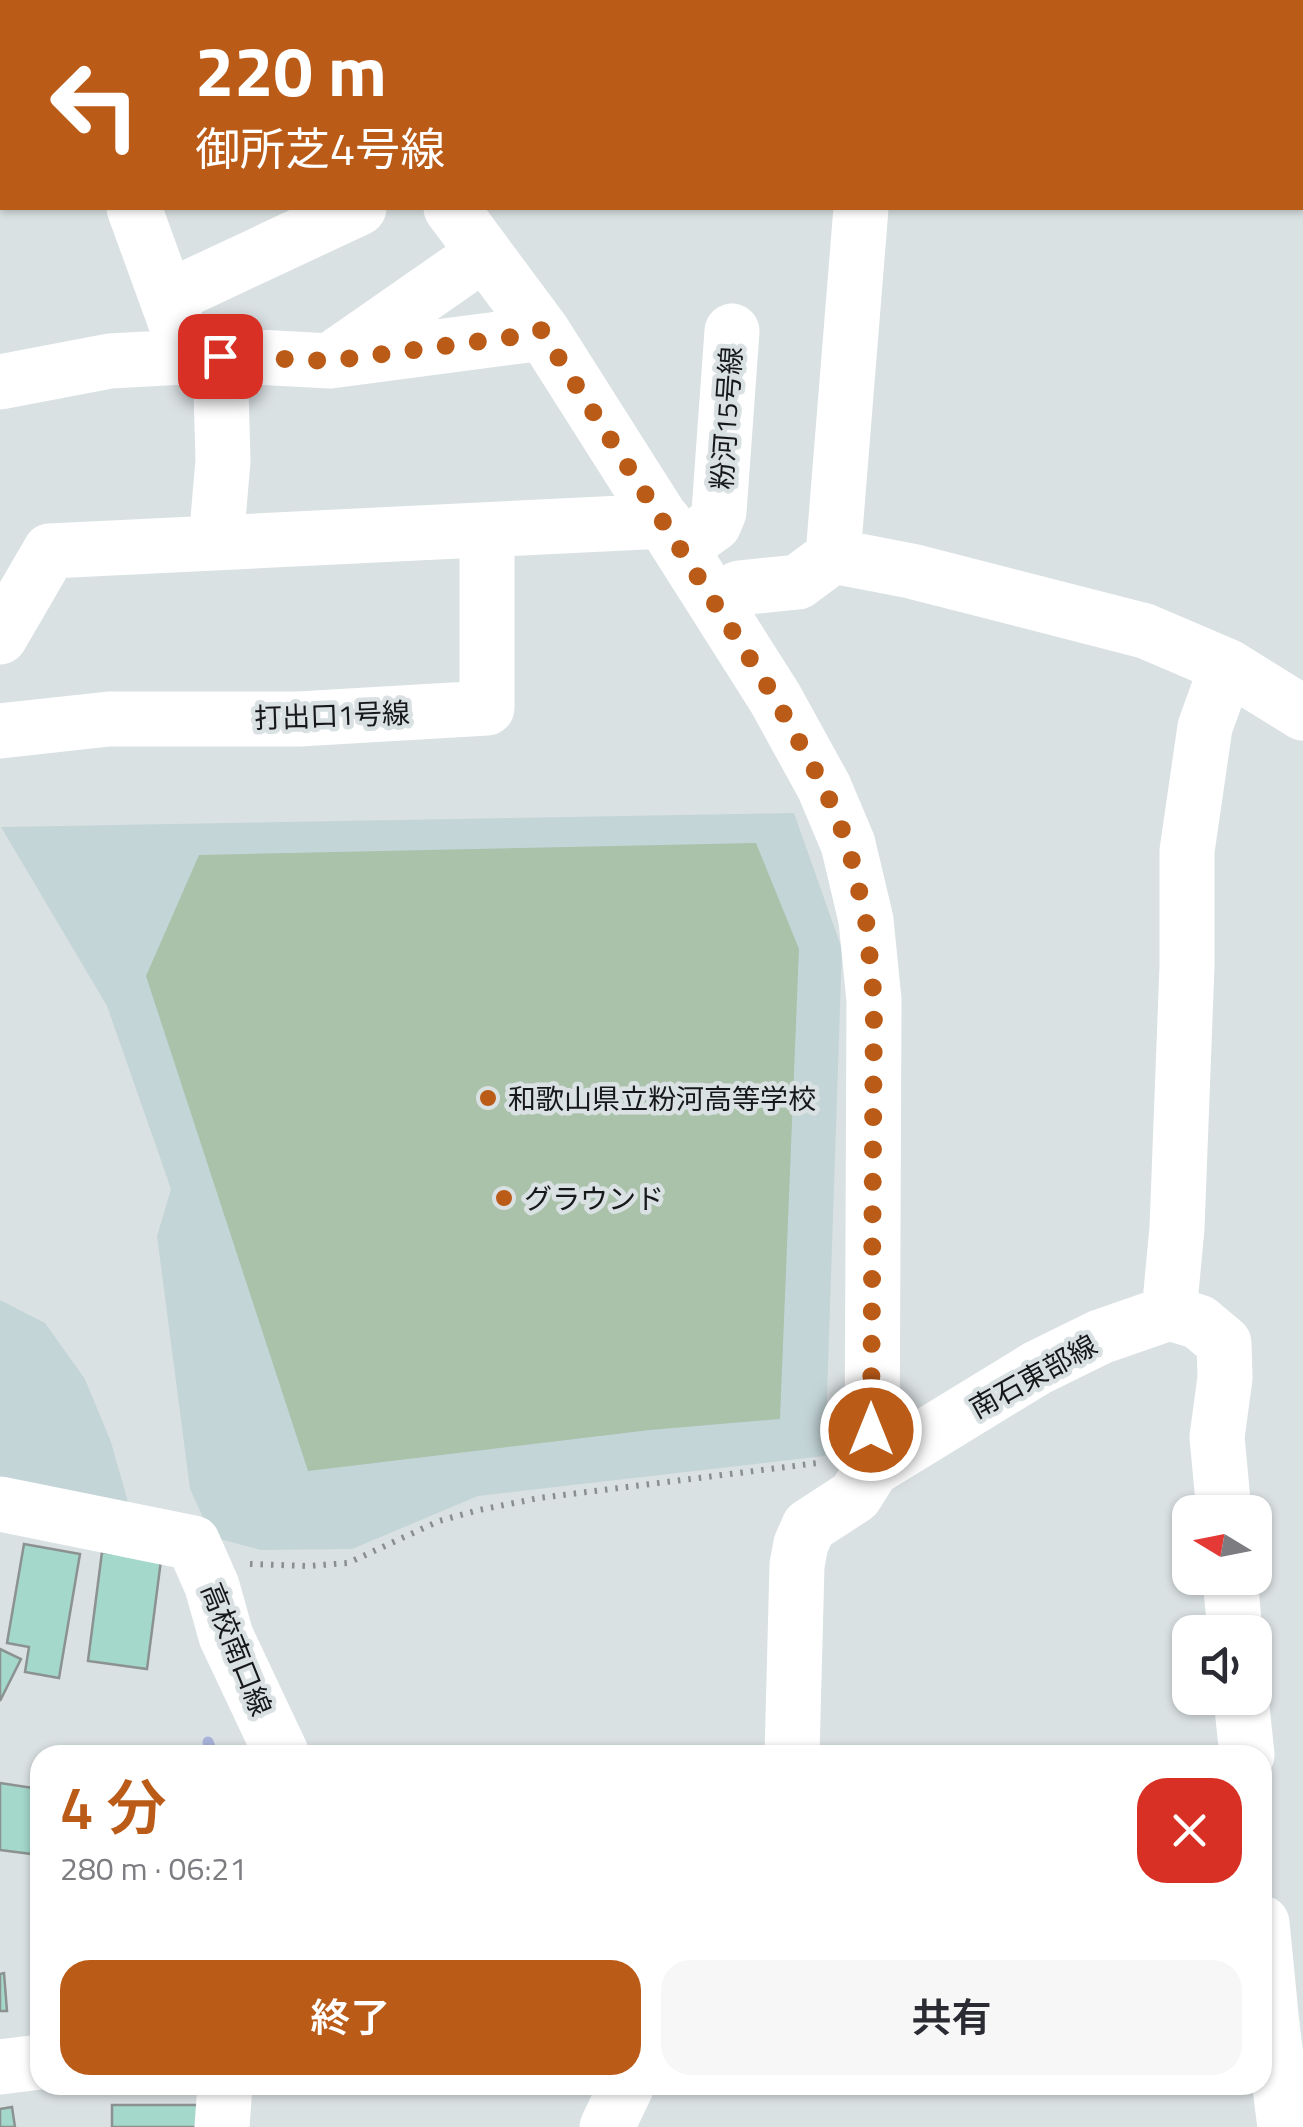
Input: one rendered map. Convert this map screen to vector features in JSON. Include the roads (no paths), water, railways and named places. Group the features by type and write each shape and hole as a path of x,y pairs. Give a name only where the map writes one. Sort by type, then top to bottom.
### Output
{"street":[{"path":"135,210 179,332 196,356 223,461 216,542"},
{"path":"169,297 355,210"},
{"path":"453,210 541,330 673,534 775,698 824,787 848,844 866,920 874,1000 871,1463"},
{"path":"833,556 860,210"},
{"path":"330,361 460,270"},
{"path":"0,382 81,365 196,356 330,361 528,335 541,330"},
{"name":"粉河15号線","path":"673,534 714,524 719,512 732,331"},
{"path":"0,636 50,551 487,531 673,534"},
{"name":"打出口1号線","path":"0,731 109,720 299,718 488,708 487,531"},
{"path":"717,606 739,588 798,582 833,556 911,571 1145,630 1227,666 1303,713"},
{"path":"1222,1495 1217,1437 1225,1378 1224,1343 1199,1322 1170,1313 1188,966 1187,850 1206,727 1227,666"},
{"name":"南石東部線","path":"792,1745 797,1565 809,1526 855,1496 871,1463 1037,1368 1100,1337 1170,1313"},
{"name":"高校南口線","path":"0,1504 193,1543 212,1586 226,1636 277,1745"},
{"path":"1243,1715 1246,1745"},
{"path":"1272,1983 1279,2026 1285,2127"},
{"path":"0,2067 30,2063"},
{"path":"222,2127 224,2095"},
{"path":"607,2127 623,2095"}],"place":[{"name":"和歌山県立粉河高等学校","path":"488,1098"},
{"name":"グラウンド","path":"504,1198"}]}
